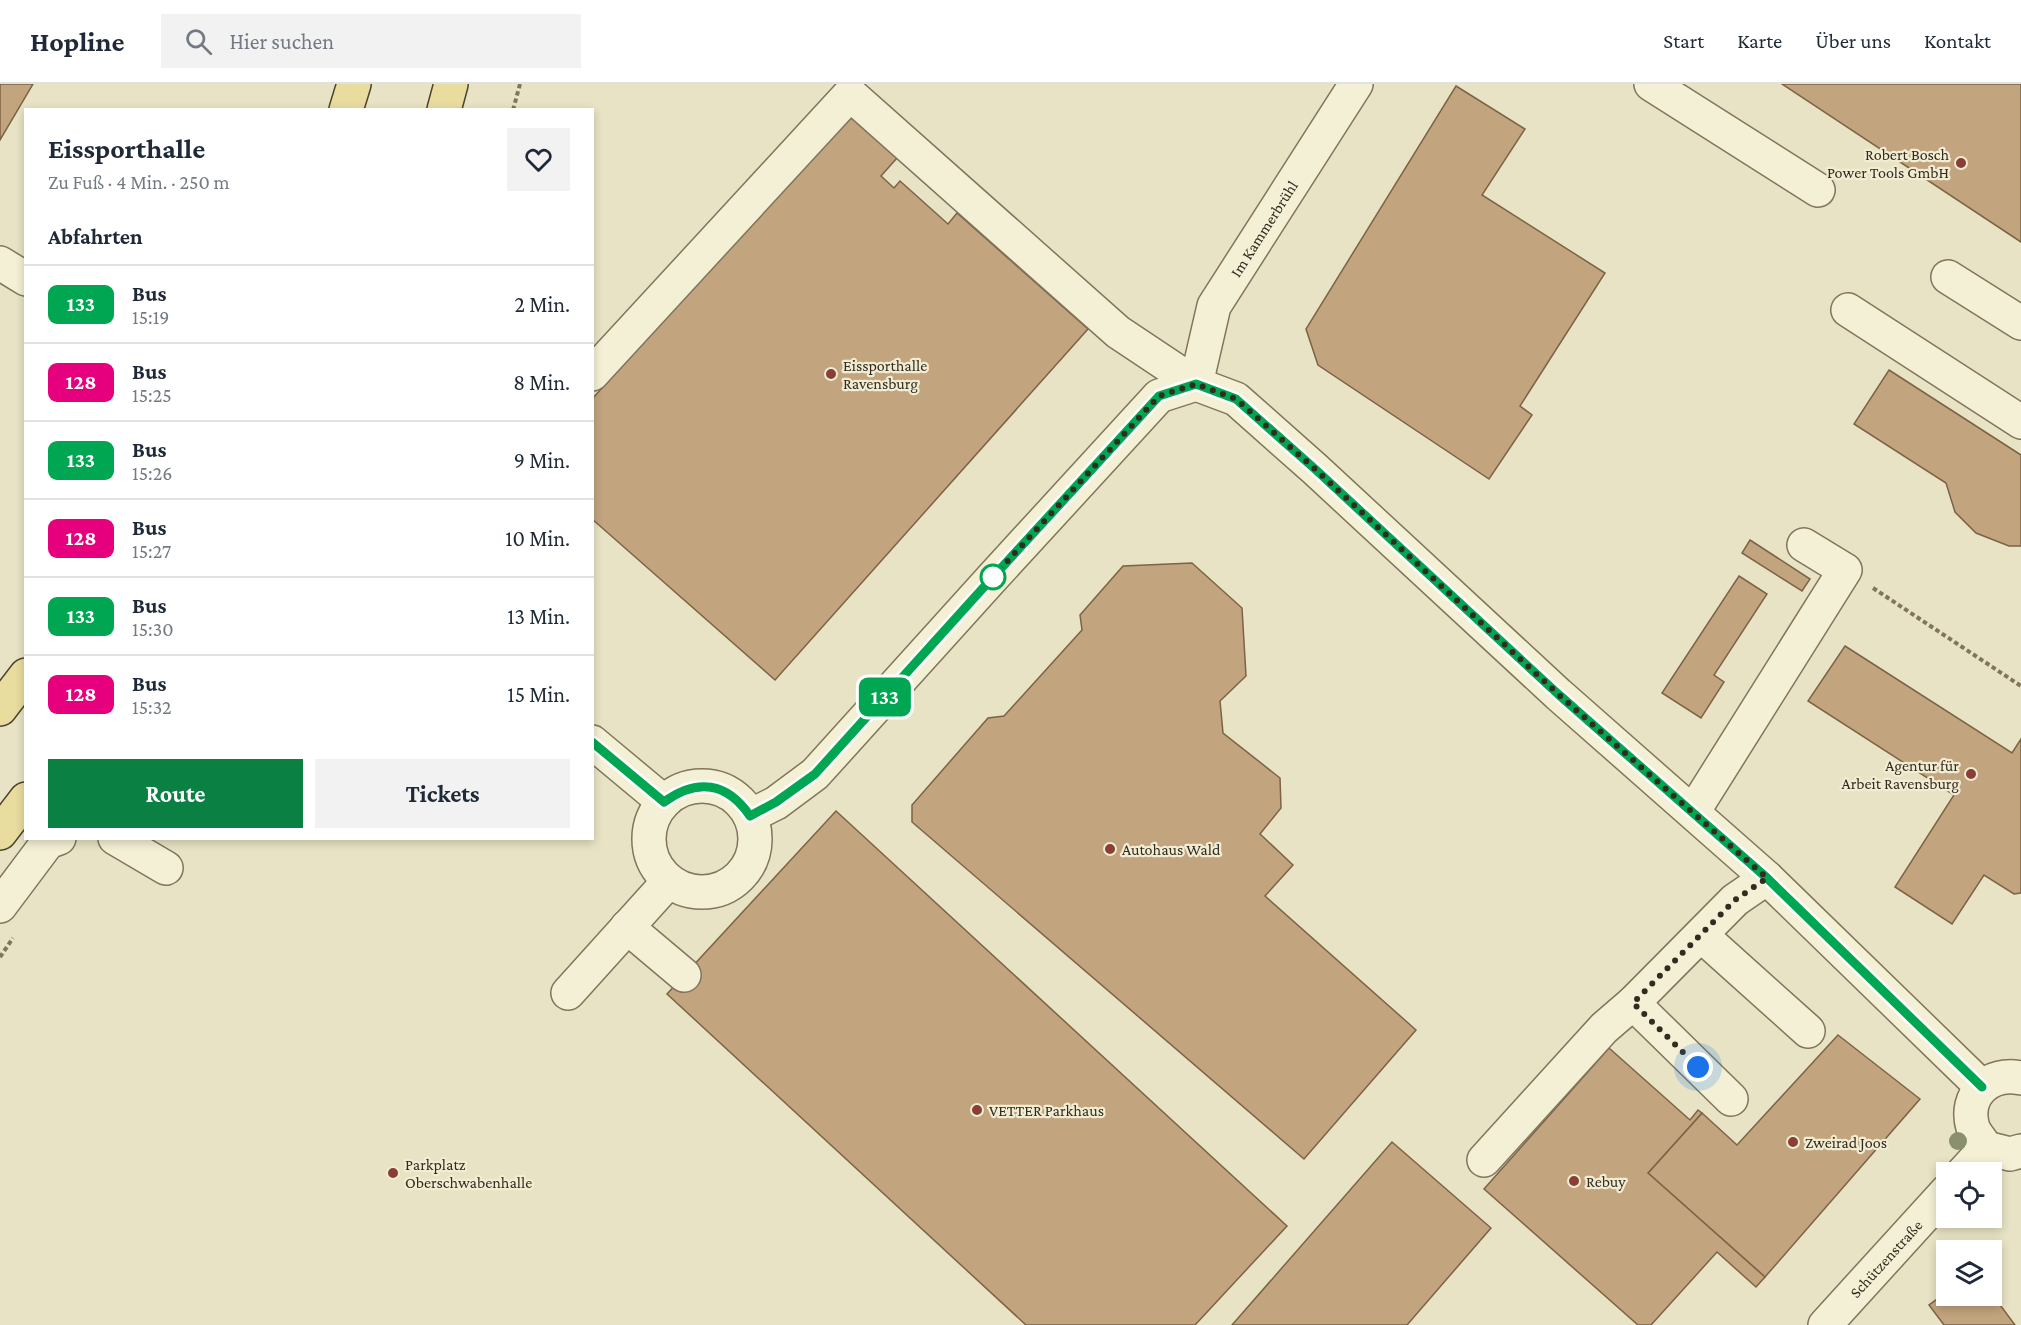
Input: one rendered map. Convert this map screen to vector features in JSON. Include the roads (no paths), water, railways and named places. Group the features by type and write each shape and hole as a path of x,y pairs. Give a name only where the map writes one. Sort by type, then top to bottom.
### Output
{"main road":[{"path":"347,108 354,84"},
{"path":"445,108 451,84"},
{"path":"0,709 24,678"},
{"path":"0,833 24,802"}],"street":[{"name":"Im Kammerbrühl","path":"1196,384 1214,306 1356,84"},
{"path":"1651,84 1818,190"},
{"path":"594,372 850,94 1118,332 1196,384 1236,399 1324,477 1558,694 1767,878 1982,1087"},
{"path":"0,263 24,278"},
{"path":"1948,277 2021,322"},
{"path":"1848,310 2021,422"},
{"path":"750,816 776,802 815,774 1159,396 1196,384"},
{"path":"1693,812 1845,570 1804,545"},
{"path":"594,744 664,802"},
{"path":"694,787 711,787 727,792 741,802 750,816 755,831 755,847 750,862 741,875 729,885 714,891 698,892 682,888 669,881 657,867 650,851 649,833 654,816 664,802 678,792 694,787"},
{"path":"0,906 48,842 54,840"},
{"path":"118,840 166,868"},
{"path":"1484,1160 1604,1028 1633,1003 1735,900 1767,878"},
{"path":"568,993 669,881"},
{"path":"627,927 684,975"},
{"path":"1701,934 1808,1031"},
{"path":"1633,1003 1731,1099"},
{"path":"2021,1078 2010,1076 1993,1079 1982,1087 1973,1102 1971,1115 1974,1130 1986,1148 2010,1154 2021,1151"},
{"path":"1974,1162 1986,1148"},
{"name":"Schützenstraße","path":"1825,1325 1936,1203"}],"place":[{"name":"Robert Bosch Power Tools GmbH","path":"1961,163"},
{"name":"Eissporthalle Ravensburg","path":"831,374"},
{"name":"Agentur für Arbeit Ravensburg","path":"1971,774"},
{"name":"Autohaus Wald","path":"1110,849"},
{"name":"VETTER Parkhaus","path":"977,1110"},
{"name":"Zweirad Joos","path":"1793,1142"},
{"name":"Parkplatz Oberschwabenhalle","path":"393,1173"},
{"name":"Rebuy","path":"1574,1181"}]}
